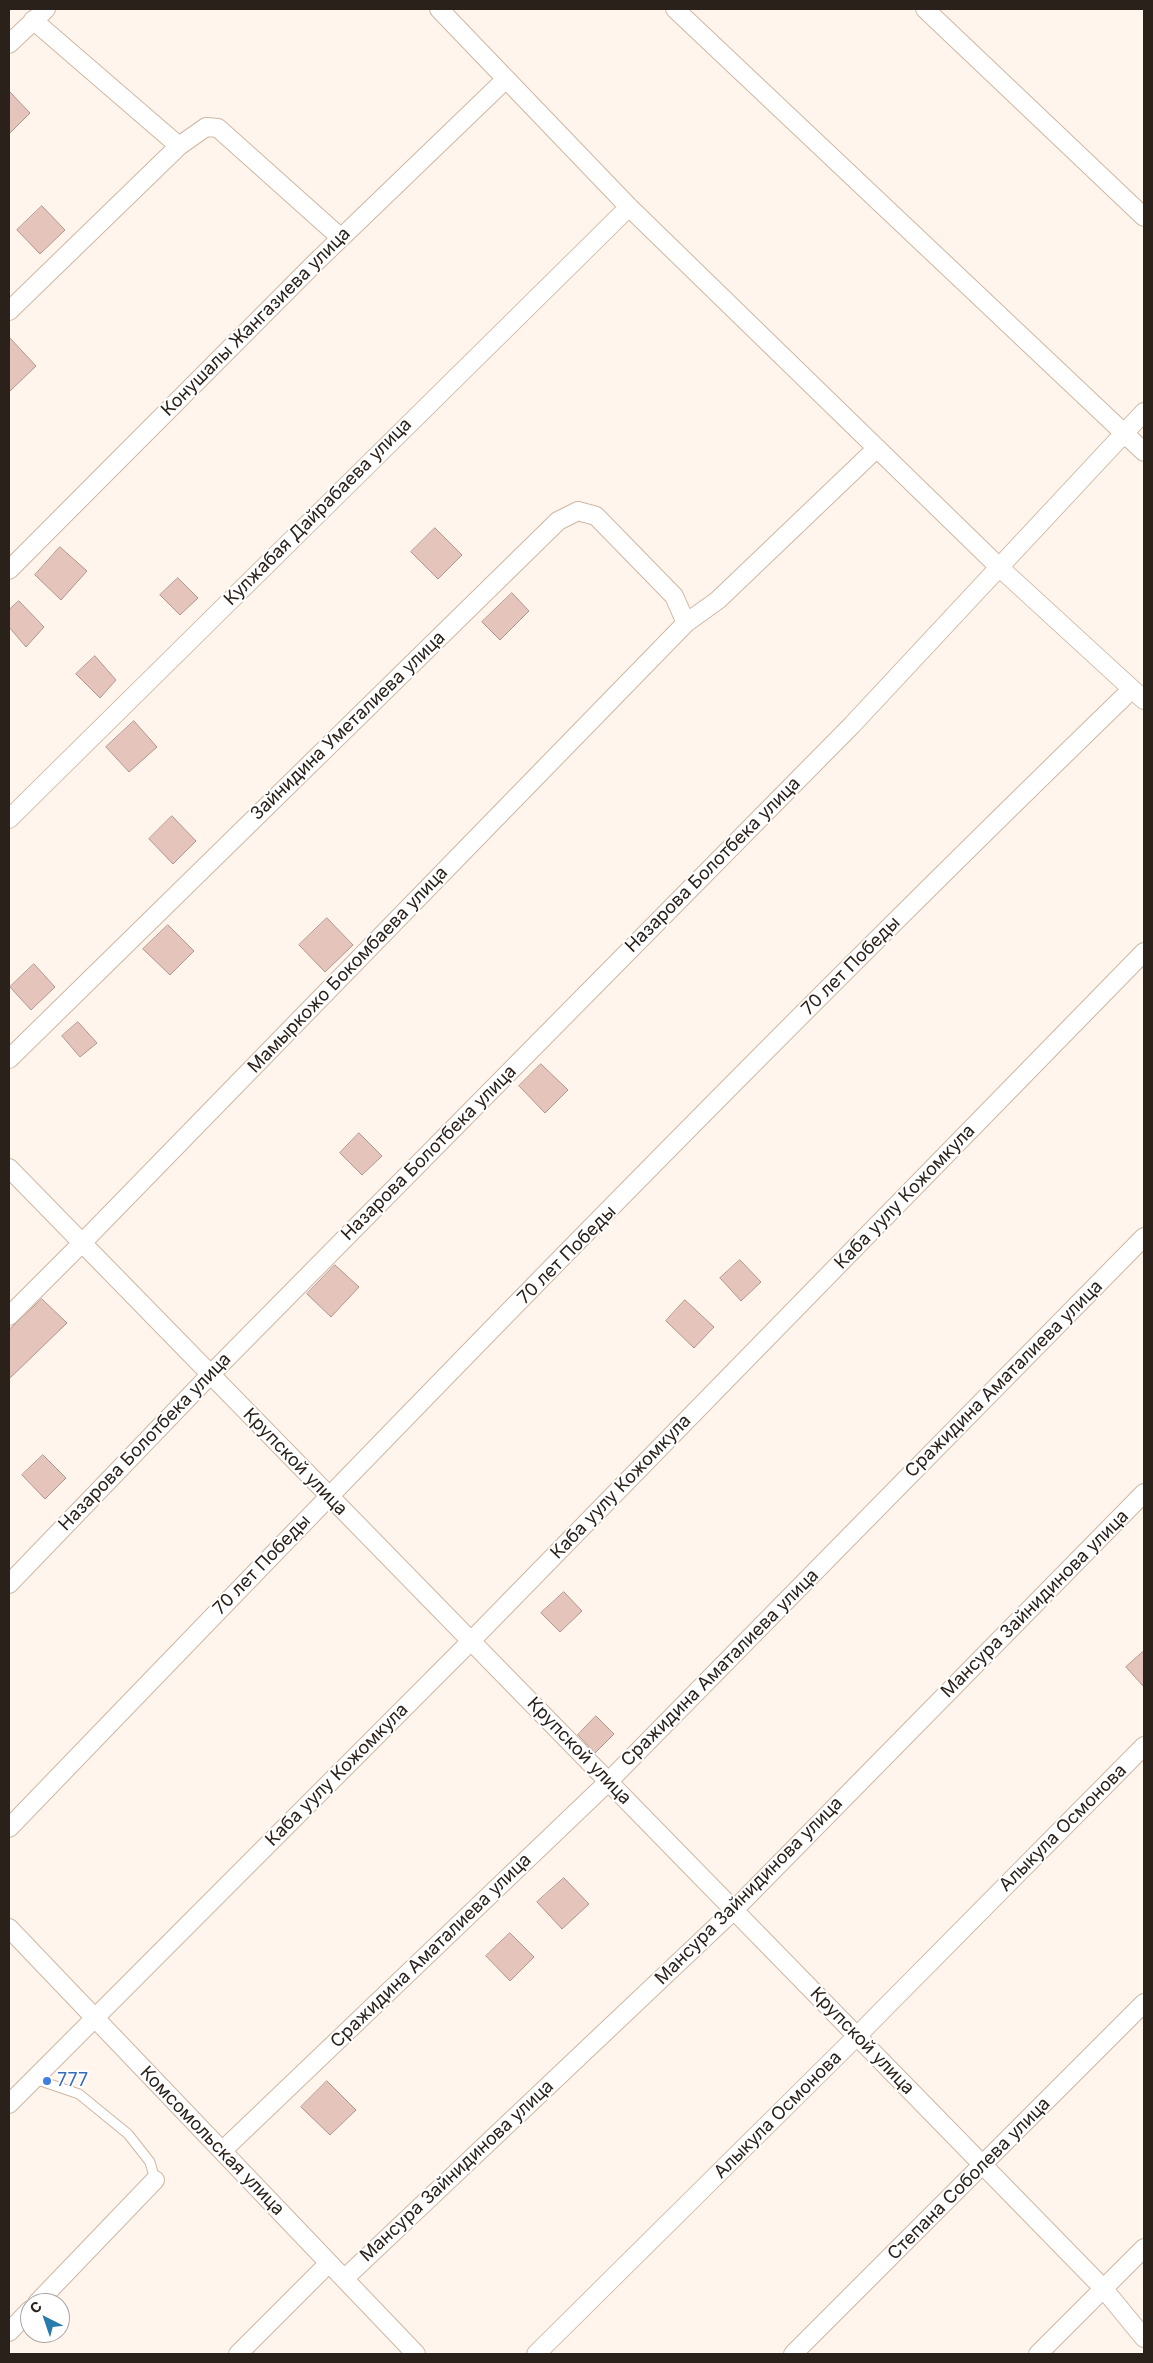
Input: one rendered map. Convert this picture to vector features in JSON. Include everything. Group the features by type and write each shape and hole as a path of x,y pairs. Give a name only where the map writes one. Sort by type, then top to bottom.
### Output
{"street":[{"path":"439,9 629,206 999,567 1138,694"},
{"path":"675,9 1144,452"},
{"path":"925,9 1144,217"},
{"path":"9,44 40,14 179,146"},
{"name":"Конушалы Жангазиева улица","path":"9,570 341,238 506,79"},
{"path":"9,311 179,146 206,127 218,128 341,238"},
{"name":"Кулжабая Дайрабаева улица","path":"9,819 629,206"},
{"name":"Назарова Болотбека улица","path":"9,1584 210,1375 852,725 1144,412"},
{"name":"Мамыркожо Бокомбаева улица","path":"9,1316 686,623 718,600 876,448"},
{"name":"Зайнидина Уметалиева улица","path":"9,1059 558,521 578,511 596,516 674,596 686,623"},
{"name":"70 лет Победы","path":"9,1828 329,1496 963,853 1138,694"},
{"name":"Каба уулу Кожомкула","path":"9,2104 471,1641 1144,952"},
{"name":"Крупской улица","path":"9,1168 1104,2288 1144,2338"},
{"name":"Сражидина Аматалиева улица","path":"222,2151 608,1782 1144,1238"},
{"name":"Мансура Зайнидинова улица","path":"344,2279 734,1910 1144,1493"},
{"name":"Алыкула Осмонова","path":"536,2354 857,2036 1144,1746"},
{"name":"Комсомольская улица","path":"9,1928 416,2354"},
{"name":"Степана Соболева улица","path":"793,2354 1144,2003"},
{"path":"47,2293 155,2180"},
{"path":"1038,2354 1144,2248"},
{"path":"238,2354 329,2263"},
{"path":"9,2332 20,2320"}],"lane":[{"path":"36,2079 79,2094 128,2134 150,2162 155,2180"}],"building":[{"path":"9,91 30,113 9,134"},
{"path":"42,206 65,230 40,254 17,230"},
{"path":"9,337 36,366 9,392"},
{"path":"435,528 462,555 438,579 411,552"},
{"path":"60,547 87,571 61,600 35,575"},
{"path":"178,578 198,598 180,615 160,595"},
{"path":"512,593 529,611 500,640 482,622"},
{"path":"19,601 44,627 26,647 9,627 9,610"},
{"path":"95,656 116,680 100,698 76,674"},
{"path":"134,721 157,747 129,772 106,747"},
{"path":"172,816 196,841 173,864 149,839"},
{"path":"327,918 353,945 325,972 299,945"},
{"path":"168,925 194,951 170,975 143,949"},
{"path":"34,964 55,987 31,1010 10,987"},
{"path":"78,1022 97,1043 80,1057 62,1036"},
{"path":"541,1064 568,1090 545,1113 519,1086"},
{"path":"359,1133 382,1156 362,1175 340,1153"},
{"path":"740,1260 761,1282 741,1301 720,1278"},
{"path":"335,1265 359,1287 331,1317 307,1294"},
{"path":"42,1299 67,1323 9,1379 9,1330"},
{"path":"685,1300 714,1327 694,1348 666,1321"},
{"path":"43,1455 66,1478 45,1499 22,1475"},
{"path":"564,1592 582,1611 560,1632 541,1613"},
{"path":"1144,1651 1144,1687 1126,1667"},
{"path":"596,1716 614,1734 595,1753 578,1735"},
{"path":"564,1878 589,1904 562,1929 537,1902"},
{"path":"510,1933 534,1957 510,1981 486,1956"},
{"path":"327,2081 356,2110 330,2135 301,2107"}],"place":[{"name":"777","path":"47,2081"}]}
